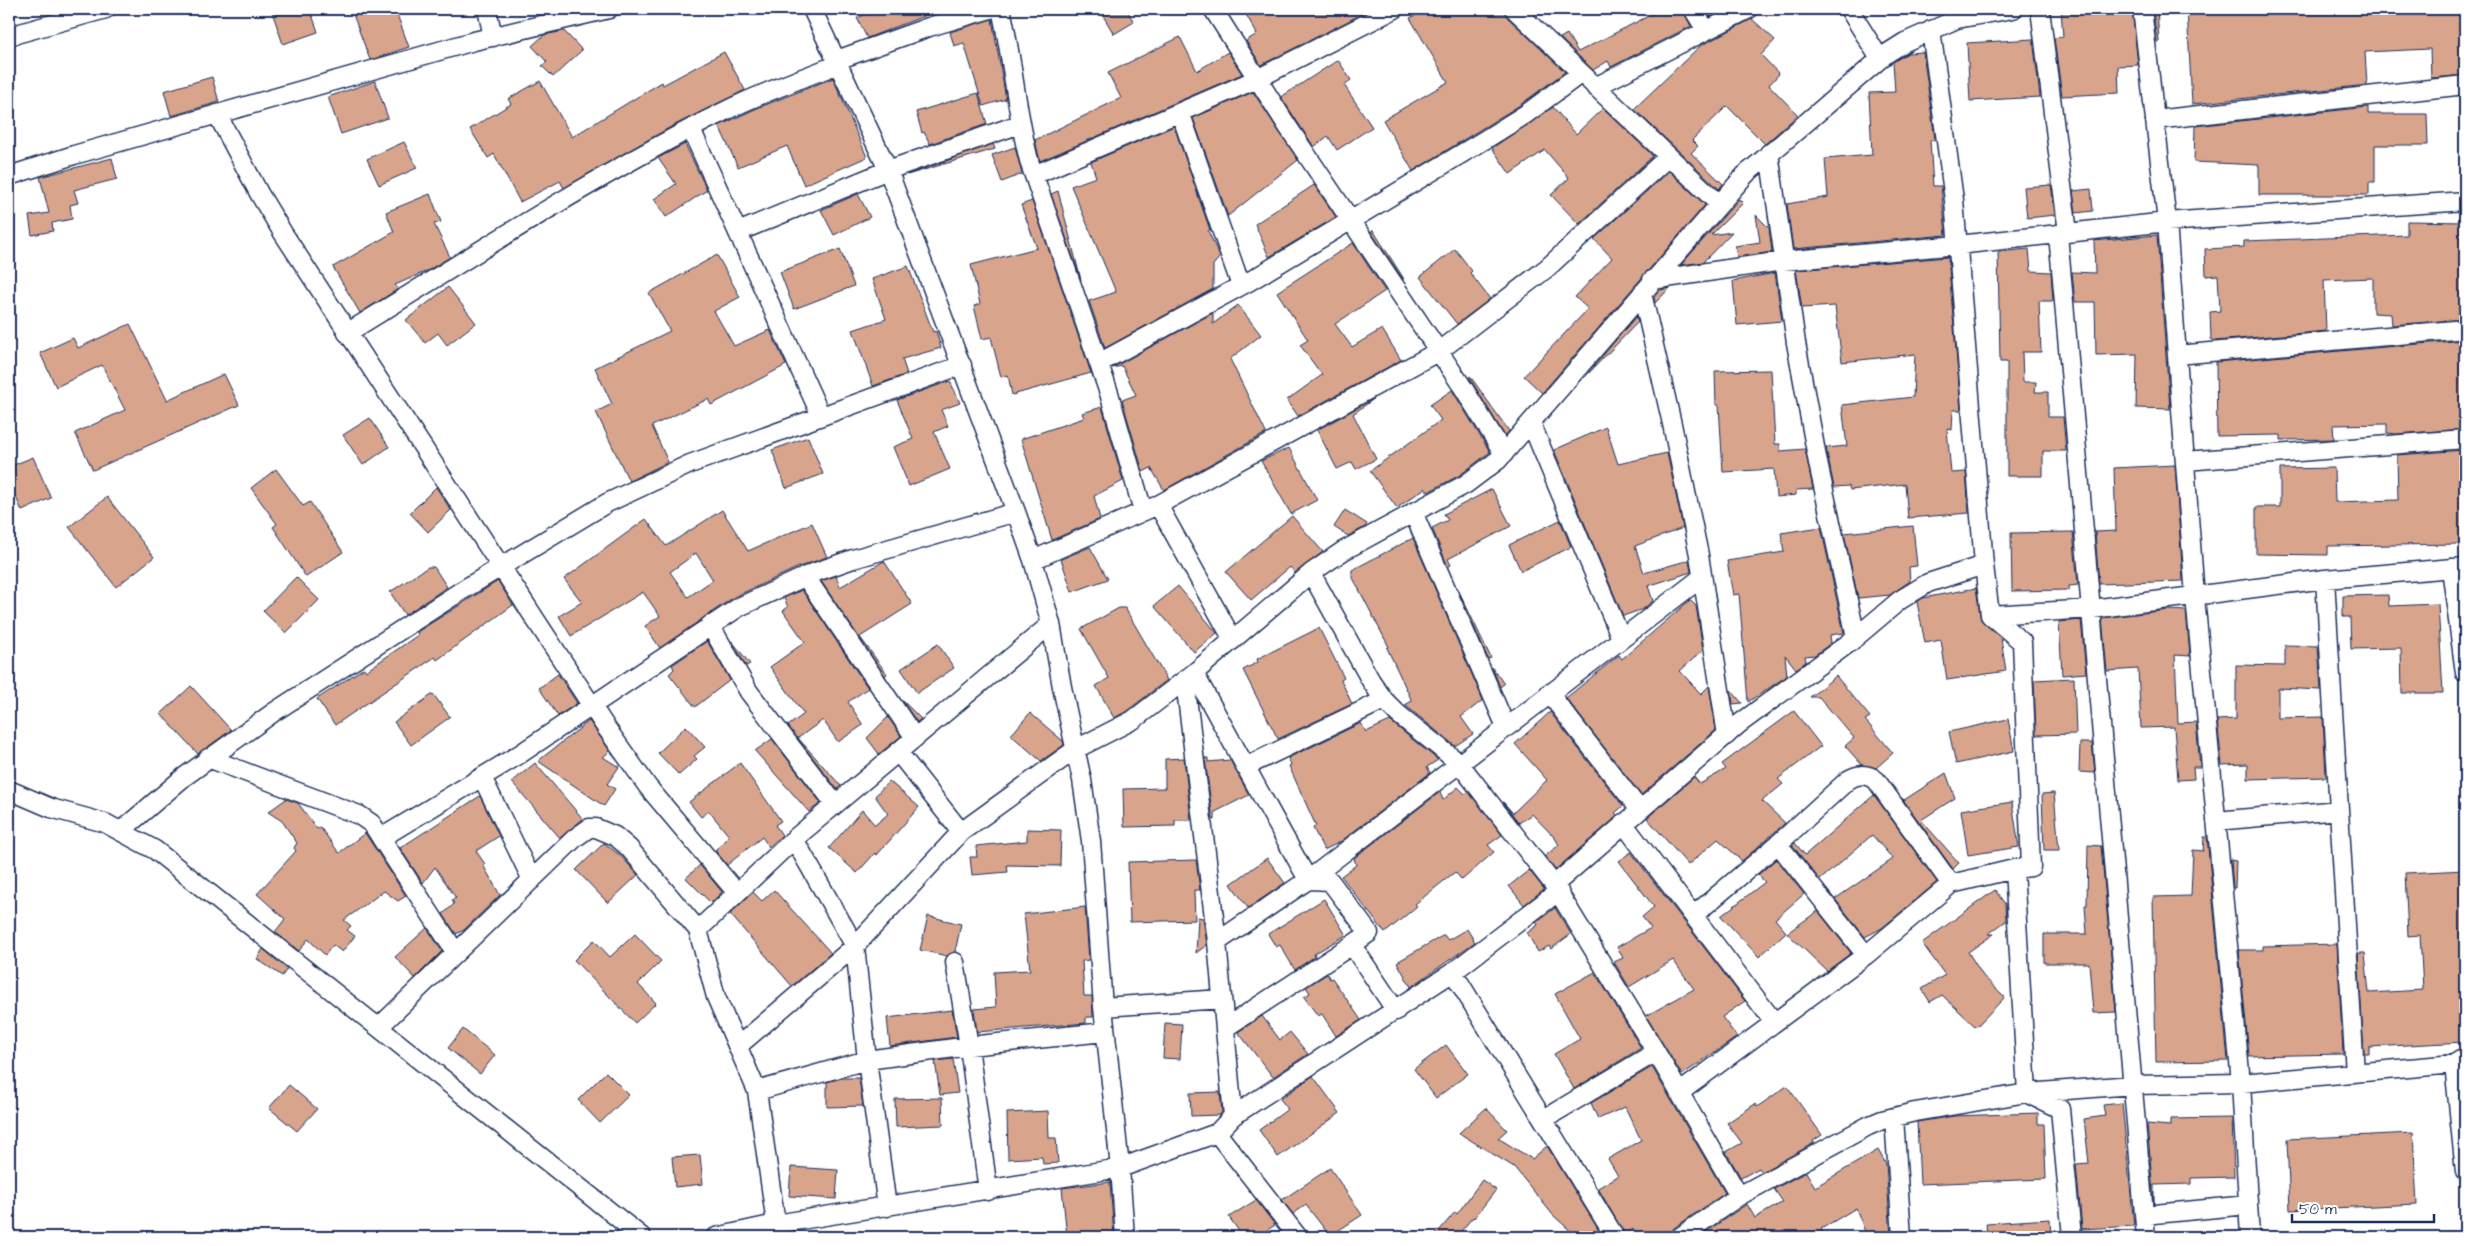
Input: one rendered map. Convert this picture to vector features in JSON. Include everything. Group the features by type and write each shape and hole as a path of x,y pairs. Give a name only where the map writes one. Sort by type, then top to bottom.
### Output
{"street":[{"path":"9,36 106,9"},
{"path":"487,9 493,37"},
{"path":"9,176 217,114 493,37 609,9"},
{"path":"812,9 888,170 1016,512 1033,560 1051,624 1068,718 1076,749 1091,841 1105,1032 1120,1168 1125,1237"},
{"path":"347,333 534,217 725,111 838,62 930,27 990,9"},
{"path":"1002,9 1014,75 1020,124 1034,175 1151,508 1233,640"},
{"path":"1213,9 1257,79 1439,351 1504,454"},
{"path":"1034,175 1257,79 1395,9"},
{"path":"1693,9 1706,30"},
{"path":"1595,87 1749,9"},
{"path":"1849,9 1880,59"},
{"path":"738,1046 855,946 961,832 1076,749 1133,720 1189,677 1311,573 1343,551 1466,484 1504,454 1647,286 1745,175 1880,59 1905,42 1931,30 1956,14 2013,9"},
{"path":"2040,9 2063,233 2092,609 2146,1237"},
{"path":"2142,9 2167,222 2195,596 2241,1083 2250,1237"},
{"path":"1522,11 1580,74 1719,204"},
{"path":"1679,1093 1866,955 1951,884 2030,867 2022,642 1990,615 1984,565 1954,200 1931,30"},
{"path":"1099,362 1241,286 1510,124 1580,74"},
{"path":"2155,120 2465,85"},
{"path":"1180,112 1241,286"},
{"path":"217,114 260,195 347,333 592,706 648,787 737,893"},
{"path":"738,232 888,170 1020,124"},
{"path":"690,129 821,416"},
{"path":"1769,153 1783,262 1818,463 1856,637"},
{"path":"1033,560 1151,508 1439,351 1548,268 1668,157"},
{"path":"1647,286 1783,262 2167,222 2465,201"},
{"path":"1647,286 1701,578 1727,735"},
{"path":"2177,354 2465,329"},
{"path":"122,830 208,758 340,668 500,567 632,490 690,464 962,365"},
{"path":"1530,423 1621,638"},
{"path":"2185,461 2465,438"},
{"path":"381,838 482,777 739,607 805,576 853,559 1016,512"},
{"path":"1413,512 1506,727"},
{"path":"716,1237 776,1224 1120,1168 1217,1133 1233,1116 1453,972 1557,888 1623,823 1727,735 1856,637 1892,606 1924,585 1984,565"},
{"path":"1990,615 2092,609 2325,579 2458,567 2465,674"},
{"path":"1311,573 1371,681 1384,700 1398,714 1459,763 1557,888 1656,1052 1739,1196"},
{"path":"805,576 915,738"},
{"path":"1217,942 1308,880 1701,578"},
{"path":"2325,579 2355,1074"},
{"path":"698,930 794,839 1051,624"},
{"path":"710,625 749,692 835,804"},
{"path":"1189,677 1245,767 1308,880"},
{"path":"1189,677 1233,1116"},
{"path":"1549,694 1639,809"},
{"path":"1245,767 1384,700"},
{"path":"898,752 961,832"},
{"path":"208,758 359,815 372,824 456,953"},
{"path":"1694,915 1778,844 1848,780 1858,775 1868,776 1876,780 1951,884"},
{"path":"482,777 532,880"},
{"path":"9,790 30,801 122,830 155,850 642,1237"},
{"path":"2216,821 2339,810"},
{"path":"1623,823 1774,1022"},
{"path":"379,1027 583,832 589,828 600,828 616,836 629,848 698,930 716,997 758,1091 776,1224"},
{"path":"794,839 855,946 867,1060 887,1207"},
{"path":"1778,844 1866,955"},
{"path":"2014,869 2027,1093"},
{"path":"1225,1028 1369,933 1330,881 1308,880"},
{"path":"1352,945 1396,1011"},
{"path":"954,962 969,1046 988,1191"},
{"path":"1453,972 1615,1237"},
{"path":"1103,1007 1222,999"},
{"path":"758,1091 867,1060 969,1046 1105,1032"},
{"path":"1544,1119 1656,1052"},
{"path":"1680,1237 1739,1196 1868,1126 1894,1117 2027,1093 2133,1085 2241,1083 2355,1074 2461,1062 2465,1172"},
{"path":"2027,1093 2060,1109 2072,1237"},
{"path":"1894,1117 1902,1237"},
{"path":"1217,1133 1298,1237"},
{"path":"2144,1215 2248,1205"}],"building":[{"path":"271,9 310,9 318,32 283,44"},
{"path":"351,9 395,9 409,47 370,60"},
{"path":"878,9 942,9 867,38 857,18"},
{"path":"1099,9 1126,9 1134,22 1114,34"},
{"path":"1243,9 1372,9 1261,65 1246,41 1257,34"},
{"path":"1427,9 1504,9 1507,17 1565,72 1520,105 1413,171 1383,120 1448,82 1410,18"},
{"path":"1662,9 1682,9 1691,26 1611,67 1608,61 1593,70 1560,38 1567,34 1578,52"},
{"path":"1705,9 1726,9 1710,17"},
{"path":"2061,9 2132,9 2138,65 2118,66 2119,93 2062,96 2054,38 2063,37"},
{"path":"2153,9 2157,9 2159,42 2157,42"},
{"path":"2187,9 2258,9 2258,13 2309,11 2309,13 2465,9 2465,75 2431,78 2430,49 2365,52 2367,85 2192,104"},
{"path":"992,19 1006,99 983,106 964,43 954,46 950,32"},
{"path":"1752,19 1775,40 1761,55 1779,74 1769,85 1798,115 1765,144 1727,106 1692,140 1698,146 1691,153 1723,184 1719,189 1634,109 1700,46"},
{"path":"564,31 582,50 553,77 542,66 547,62 532,46 544,35"},
{"path":"1180,37 1197,71 1228,52 1242,74 1040,161 1035,140 1121,98 1108,73"},
{"path":"2033,39 2040,97 1970,101 1967,43"},
{"path":"724,52 745,90 669,128 564,188 560,181 520,202 494,154 488,158 470,129 511,104 508,99 540,81 572,137 662,82 663,85"},
{"path":"1923,52 1935,140 1930,140 1933,186 1941,186 1946,235 1793,249 1787,204 1828,197 1825,159 1872,155 1869,93 1895,92 1893,62 1908,53"},
{"path":"1338,60 1351,80 1344,85 1372,127 1337,150 1328,136 1314,147 1281,97"},
{"path":"212,77 219,102 171,116 164,91"},
{"path":"833,78 867,157 804,185 787,146 738,167 719,126 755,109"},
{"path":"375,81 388,118 341,134 328,97"},
{"path":"1253,92 1298,160 1228,216 1193,118"},
{"path":"978,93 987,124 930,144 924,132 922,133 916,112"},
{"path":"1553,107 1576,134 1603,108 1653,156 1579,224 1551,195 1569,178 1545,150 1510,174 1492,148"},
{"path":"2368,107 2368,114 2427,114 2428,145 2375,145 2375,182 2369,182 2369,195 2259,195 2259,165 2194,162 2195,126"},
{"path":"1174,126 1210,230 1208,231 1220,257 1213,265 1213,289 1105,348 1089,301 1116,292 1071,186 1096,177 1091,162"},
{"path":"404,142 417,168 379,185 367,159"},
{"path":"685,144 707,190 666,217 654,199 676,184 658,158"},
{"path":"993,144 995,149 907,175"},
{"path":"1015,147 1022,174 1002,182 992,155"},
{"path":"112,158 117,179 74,190 78,203 70,205 72,219 52,223 53,231 32,235 29,216 49,213 40,177"},
{"path":"1669,171 1705,205 1542,393 1524,376 1588,309 1575,297 1612,258 1594,239"},
{"path":"1314,185 1336,217 1269,257 1255,224"},
{"path":"2051,185 2055,215 2027,218 2024,187"},
{"path":"2091,189 2093,211 2076,213 2073,191"},
{"path":"1058,191 1081,280 1051,194"},
{"path":"430,194 441,222 434,224 450,257 427,271 395,285 398,289 360,313 333,267 394,232 386,212"},
{"path":"858,194 870,217 834,235 821,210"},
{"path":"1739,199 1743,203 1711,235 1732,232 1703,262 1681,265"},
{"path":"1032,201 1091,373 1012,395 1008,375 1001,377 991,337 982,339 974,306 980,304 971,265 1037,248 1021,205"},
{"path":"1756,215 1769,228 1772,252 1737,257 1735,246 1760,242"},
{"path":"2407,221 2465,222 2465,319 2392,325 2391,314 2373,313 2373,278 2324,280 2326,331 2215,341 2211,339 2210,312 2220,311 2218,275 2206,276 2205,249 2244,247 2244,241 2407,235"},
{"path":"1373,230 1404,279 1371,232"},
{"path":"2157,235 2170,409 2136,408 2137,354 2096,355 2095,302 2075,302 2072,272 2095,273 2094,241"},
{"path":"1353,243 1385,291 1335,324 1352,347 1382,329 1401,360 1298,416 1287,400 1322,375 1300,345 1308,340 1277,292"},
{"path":"840,249 854,286 794,309 780,272"},
{"path":"1455,249 1490,299 1457,324 1420,277"},
{"path":"2029,249 2031,271 2051,272 2053,301 2039,301 2041,352 2022,352 2023,382 2036,382 2035,392 2048,392 2048,417 2063,417 2066,451 2043,451 2043,476 2007,476 2007,362 2000,362 1998,252"},
{"path":"717,255 740,297 714,311 734,346 770,330 786,365 711,405 708,399 652,426 668,462 629,481 596,412 612,404 595,368 670,331 649,293"},
{"path":"1948,257 1961,410 1953,410 1952,430 1947,429 1951,473 1966,472 1969,513 1908,518 1905,484 1850,490 1849,486 1834,487 1826,448 1847,446 1842,405 1913,397 1915,354 1842,362 1835,306 1802,308 1796,270"},
{"path":"908,266 933,332 936,331 941,348 902,359 907,374 873,386 853,330 886,319 872,279"},
{"path":"1775,273 1782,321 1737,325 1733,281"},
{"path":"448,287 476,323 447,345 438,333 425,343 406,320"},
{"path":"1670,288 1655,303 1654,297 1660,290"},
{"path":"1238,305 1261,335 1230,359 1266,433 1164,490 1151,468 1143,472 1122,400 1136,395 1122,366 1112,368 1213,313 1213,324"},
{"path":"1636,316 1638,322 1584,378"},
{"path":"130,324 167,400 224,374 239,405 93,470 75,433 125,410 102,365 56,387 40,353 73,338 78,348"},
{"path":"2465,340 2465,429 2396,434 2387,433 2387,424 2333,425 2334,439 2281,440 2281,435 2217,436 2216,362"},
{"path":"1771,370 1775,444 1780,444 1780,451 1805,449 1813,489 1796,490 1796,495 1776,497 1774,469 1723,472 1719,405 1716,405 1715,371"},
{"path":"1469,377 1509,431 1505,436"},
{"path":"950,381 960,403 941,410 948,426 934,432 950,469 909,486 893,447 913,439 897,400"},
{"path":"1452,390 1490,452 1460,475 1428,492 1425,488 1397,508 1370,471 1441,420 1430,405"},
{"path":"1375,398 1353,414 1376,459 1356,469 1352,462 1337,469 1317,430"},
{"path":"1102,407 1123,481 1094,496 1100,519 1052,540 1021,439 1084,418 1082,413"},
{"path":"370,418 389,447 363,465 343,435"},
{"path":"1606,427 1618,464 1667,453 1683,528 1635,546 1644,573 1689,560 1691,572 1648,586 1653,601 1643,609 1623,616 1554,450"},
{"path":"808,437 823,474 786,488 772,450"},
{"path":"1289,448 1317,500 1291,514 1261,461"},
{"path":"2465,450 2465,536 2459,536 2460,544 2328,546 2328,555 2256,554 2256,507 2280,507 2280,469 2334,468 2335,502 2398,500 2397,455"},
{"path":"33,457 51,498 22,511 9,481 9,467"},
{"path":"2175,465 2183,581 2099,584 2095,532 2116,531 2114,468"},
{"path":"276,469 303,506 310,502 343,552 306,577 273,527 277,524 251,488"},
{"path":"436,487 451,510 428,532 410,513"},
{"path":"1492,489 1511,526 1448,559 1451,565 1448,567 1432,528 1448,520 1444,514"},
{"path":"107,497 154,557 116,587 69,527"},
{"path":"722,510 748,551 812,523 827,557 799,567 734,597 660,648 645,626 660,616 643,592 571,636 559,616 582,602 564,579 646,519 666,546","holes":["696,553 713,580 688,597 670,572"]},
{"path":"1345,510 1367,524 1365,527 1348,536 1334,527"},
{"path":"1292,516 1323,552 1295,573 1290,567 1251,600 1226,572"},
{"path":"1560,520 1571,547 1521,571 1509,545"},
{"path":"1913,526 1917,566 1909,567 1910,581 1890,595 1858,598 1844,533"},
{"path":"1821,527 1844,633 1830,635 1831,643 1815,655 1805,656 1806,662 1796,669 1785,655 1787,676 1748,702 1739,594 1733,595 1727,561 1784,552 1781,533"},
{"path":"2073,532 2078,585 2069,586 2069,590 2012,591 2011,533"},
{"path":"1413,538 1483,700 1461,717 1473,734 1455,746 1405,705 1412,701 1387,648 1389,647 1352,576 1352,570"},
{"path":"1090,547 1108,579 1072,592 1061,559"},
{"path":"884,561 912,604 860,637 887,674 885,676 821,581 836,576 840,587"},
{"path":"428,567 434,567 447,587 405,615 390,592"},
{"path":"296,577 319,600 286,633 263,611"},
{"path":"498,581 513,605 437,660 435,657 335,725 317,699 364,668 366,671 418,635 417,632"},
{"path":"1178,586 1217,633 1194,652 1154,606"},
{"path":"1457,587 1491,658 1488,659"},
{"path":"1976,588 1981,620 2001,638 2006,671 1947,680 1941,640 1925,643 1917,602 1923,598"},
{"path":"802,590 868,688 848,702 863,725 838,742 823,720 798,738 841,786 837,789 788,726 804,714 770,667 805,642 783,611 788,607 784,598"},
{"path":"2388,595 2389,606 2438,604 2443,693 2402,693 2401,648 2351,649 2350,617 2343,617 2343,596"},
{"path":"1690,600 1696,606 1703,650 1680,671 1701,694 1709,686 1716,730 1641,795 1566,698 1619,655 1622,659"},
{"path":"1119,608 1125,608 1167,680 1127,711 1114,718 1096,686 1109,678 1081,629"},
{"path":"2168,610 2186,611 2190,656 2175,655 2178,723 2196,722 2200,767 2193,767 2194,779 2178,780 2174,727 2141,728 2138,669 2107,671 2102,618"},
{"path":"2081,620 2086,673 2062,675 2059,622"},
{"path":"1319,628 1344,678 1341,680 1352,704 1278,739 1243,670 1258,662 1257,659"},
{"path":"707,641 730,680 695,707 669,674 674,669 672,665"},
{"path":"732,641 750,664 746,666"},
{"path":"938,644 954,668 917,693 901,669"},
{"path":"2285,645 2318,646 2321,690 2278,688 2278,718 2323,717 2326,777 2248,779 2248,764 2222,765 2217,720 2236,719 2236,665 2285,666"},
{"path":"1492,667 1504,684 1500,687"},
{"path":"558,674 577,703 558,716 539,688"},
{"path":"1836,676 1870,717 1865,720 1893,753 1876,768 1862,765 1845,746 1854,738 1819,697 1810,697"},
{"path":"2074,678 2076,734 2036,735 2034,680"},
{"path":"191,686 231,730 198,754 161,714"},
{"path":"1731,690 1742,703 1733,704"},
{"path":"433,694 450,717 411,745 394,722"},
{"path":"903,701 921,719 917,722"},
{"path":"1794,711 1821,746 1778,779 1783,784 1762,801 1785,823 1742,861 1718,839 1688,865 1647,818 1694,777 1700,784 1726,769 1722,764"},
{"path":"1550,712 1623,806 1615,813 1617,815 1613,820 1555,870 1545,856 1559,845 1555,838 1532,814 1519,823 1503,802 1513,813 1547,780 1515,744"},
{"path":"1030,713 1063,741 1064,745 1041,761 1011,735"},
{"path":"888,717 901,736 879,754 867,738"},
{"path":"2008,719 2014,751 1956,764 1949,732"},
{"path":"589,721 610,751 603,757 619,767 607,784 615,789 604,806 538,761"},
{"path":"1390,721 1438,760 1427,767 1430,773 1340,842 1324,850 1313,828 1316,826 1289,766 1291,765 1288,758 1361,723 1366,732"},
{"path":"686,726 705,747 694,756 697,759 679,775 658,753"},
{"path":"772,739 821,803 809,812 755,751"},
{"path":"2080,743 2092,743 2095,773 2079,772"},
{"path":"1184,758 1191,820 1175,820 1175,826 1124,827 1123,789 1165,788 1165,759"},
{"path":"1205,758 1208,758 1208,762 1230,760 1249,795 1215,812 1215,820 1213,820"},
{"path":"535,763 583,819 560,838 512,782"},
{"path":"740,763 781,821 775,825 782,835 769,847 762,837 727,865 715,850 729,836 709,811 701,817 689,802"},
{"path":"1946,773 1955,798 1921,820 1959,863 1953,869 1902,798 1904,800"},
{"path":"889,781 919,807 877,855 875,853 857,873 829,848 862,810 875,825 888,814 875,796"},
{"path":"1458,787 1465,794 1468,791 1502,835 1488,845 1494,852 1462,880 1455,872 1415,904 1417,906 1385,933 1341,876 1356,865 1354,858 1440,792 1443,800"},
{"path":"2054,793 2059,850 2044,850 2042,794"},
{"path":"1874,795 1937,882 1882,928 1865,937 1835,899 1893,859 1872,835 1820,880 1792,845 1795,843 1805,855"},
{"path":"480,796 499,836 476,851 485,864 483,865 500,895 464,930 456,934 443,914 454,904 452,900 456,898 435,867 423,883 400,848"},
{"path":"286,799 298,803 317,829 320,827 339,853 365,833 406,896 398,901 384,891 344,920 351,926 347,930 355,936 342,952 333,945 325,955 308,939 299,951 275,932 285,919 257,894 296,851 294,848 297,843 282,821 268,812"},
{"path":"2012,802 2019,847 1968,855 1961,810"},
{"path":"1027,829 1061,830 1060,866 1007,865 1008,872 972,875 970,857 977,857 976,846 1027,841"},
{"path":"2204,837 2207,837 2228,1061 2156,1062 2153,897 2191,896 2193,850 2203,851"},
{"path":"604,843 621,856 638,875 608,903 576,870"},
{"path":"2088,845 2101,846 2116,1012 2093,1013 2089,963 2044,963 2044,934 2087,934 2085,905 2087,905"},
{"path":"1631,852 1745,1001 1722,1017 1737,1037 1682,1075 1646,1016 1694,989 1673,960 1629,987 1614,962 1623,958 1617,947 1651,928 1642,917 1654,907 1619,861"},
{"path":"1267,858 1285,883 1248,908 1231,884"},
{"path":"1776,859 1804,894 1775,919 1786,932 1759,957 1721,916 1765,882 1758,875"},
{"path":"1196,860 1200,890 1194,890 1195,920 1130,922 1128,862"},
{"path":"2231,860 2236,861 2235,888 2233,888"},
{"path":"700,865 722,892 711,903 686,878"},
{"path":"1529,870 1544,889 1524,905 1509,886"},
{"path":"2465,870 2465,933 2462,933 2465,1042 2369,1047 2369,1054 2364,1054 2358,953 2365,953 2369,993 2423,990 2420,935 2408,936 2405,873"},
{"path":"774,890 831,953 792,986 730,914 753,892 762,901"},
{"path":"1995,890 2005,904 2006,921 1988,934 1994,934 1968,952 1983,976 2005,997 1976,1027 1942,995 1930,1002 1922,989 1945,975 1922,943"},
{"path":"1324,899 1346,935 1314,954 1315,956 1295,970 1280,945 1276,947 1268,934"},
{"path":"1085,907 1089,960 1082,961 1084,996 1092,996 1093,1017 1086,1017 1086,1023 977,1032 974,1009 996,1007 994,972 1030,970 1024,914"},
{"path":"1555,908 1571,934 1551,949 1549,946 1538,952 1527,933 1538,925 1536,922"},
{"path":"1818,911 1851,953 1827,971 1787,933"},
{"path":"928,916 961,924 955,952 947,956 920,950"},
{"path":"1198,917 1203,918 1207,945 1196,953"},
{"path":"427,928 442,951 415,978 395,957"},
{"path":"1467,929 1475,942 1411,987 1397,962 1444,935 1448,940"},
{"path":"635,934 661,961 638,984 656,1003 635,1023 574,960 594,940 610,957"},
{"path":"2337,944 2343,1054 2249,1056 2239,950 2263,950 2263,946"},
{"path":"263,949 287,969 282,976 257,959"},
{"path":"1595,972 1641,1048 1574,1089 1554,1054 1580,1039 1555,994"},
{"path":"1327,974 1330,979 1332,978 1361,1020 1336,1036 1322,1014 1318,1016 1304,997 1310,993 1306,987"},
{"path":"952,1010 957,1037 890,1046 887,1018"},
{"path":"1262,1016 1280,1040 1290,1032 1308,1054 1273,1077 1238,1032"},
{"path":"1165,1023 1182,1024 1180,1059 1163,1058"},
{"path":"463,1029 495,1055 480,1074 448,1048"},
{"path":"1446,1045 1468,1074 1436,1098 1414,1069"},
{"path":"953,1059 958,1093 940,1095 935,1061"},
{"path":"1652,1067 1725,1193 1674,1228 1669,1237 1638,1237 1633,1229 1625,1235 1598,1188 1618,1176 1608,1159 1641,1140 1625,1107 1598,1119 1591,1103"},
{"path":"606,1072 629,1095 600,1123 578,1100"},
{"path":"1313,1076 1340,1113 1278,1157 1259,1130 1288,1109 1280,1099"},
{"path":"842,1078 859,1078 863,1106 827,1107 827,1082"},
{"path":"289,1085 317,1109 297,1131 269,1108"},
{"path":"1787,1086 1822,1135 1813,1141 1814,1143 1762,1172 1759,1168 1741,1178 1726,1152 1742,1143 1727,1123 1755,1104 1757,1107"},
{"path":"1220,1092 1222,1112 1220,1115 1191,1116 1190,1093"},
{"path":"942,1098 943,1125 896,1127 895,1099"},
{"path":"2122,1103 2134,1226 2082,1229 2076,1164 2089,1163 2084,1119 2105,1116 2103,1105"},
{"path":"1486,1108 1507,1130 1498,1138 1532,1159 1547,1146 1603,1237 1577,1237 1553,1215 1514,1167 1459,1133"},
{"path":"1048,1111 1049,1138 1056,1138 1058,1163 1043,1164 1042,1157 1008,1159 1007,1113"},
{"path":"2038,1113 2038,1124 2044,1124 2046,1179 1920,1184 1917,1122 1954,1116"},
{"path":"2232,1118 2234,1177 2191,1178 2191,1184 2154,1185 2154,1203 2147,1124 2170,1126 2170,1119"},
{"path":"2413,1133 2417,1204 2290,1210 2287,1139"},
{"path":"1878,1150 1886,1164 1891,1237 1867,1237 1856,1208 1821,1229 1826,1237 1698,1237 1747,1204 1755,1218 1783,1202 1774,1189 1806,1172 1815,1187"},
{"path":"700,1155 703,1184 675,1187 672,1157"},
{"path":"791,1167 838,1170 836,1199 789,1196"},
{"path":"1330,1168 1362,1215 1330,1236 1306,1205 1293,1214 1282,1200"},
{"path":"1482,1180 1496,1190 1474,1218 1456,1237 1434,1237 1455,1212 1457,1214"},
{"path":"1110,1182 1114,1237 1067,1237 1062,1188"},
{"path":"1256,1200 1275,1225 1257,1237 1243,1237 1229,1217"},
{"path":"2050,1219 2051,1237 1987,1237 1986,1223"}]}
